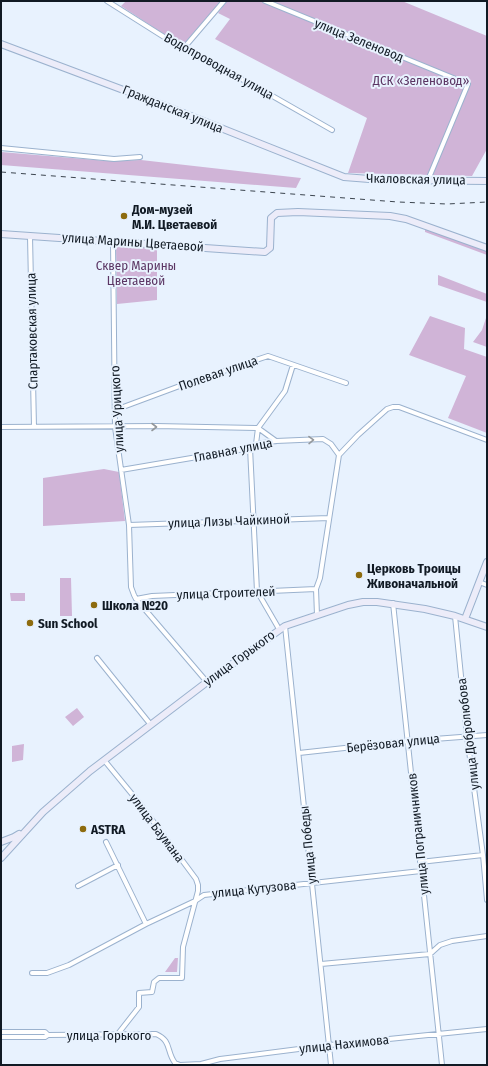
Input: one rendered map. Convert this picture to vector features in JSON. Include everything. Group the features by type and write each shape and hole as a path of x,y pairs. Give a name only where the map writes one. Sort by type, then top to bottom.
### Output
{"street":[{"name":"Водопроводная улица","path":"107,1 183,49 255,86 332,130"},
{"path":"183,49 224,1"},
{"name":"улица Зеленовод","path":"264,1 468,84 428,180"},
{"name":"Гражданская улица","path":"1,44 158,103 344,177"},
{"path":"1,148 114,159 140,157"},
{"name":"Чкаловская улица","path":"344,177 382,180 487,181"},
{"name":"улица Марины Цветаевой","path":"1,234 265,252 270,248 271,218 277,213 298,212 390,216 406,219 487,248"},
{"name":"Спартаковская улица","path":"30,236 34,427"},
{"name":"улица Урицкого","path":"113,241 115,427 129,525 131,587 136,599"},
{"name":"Полевая улица","path":"114,410 268,356 346,383"},
{"path":"256,444 258,428 285,391 293,365"},
{"path":"317,615 316,589 320,578 339,455 358,435 386,410 393,407 399,407 487,440"},
{"path":"1,428 258,428 276,441"},
{"name":"Главная улица","path":"121,470 250,448 256,444 276,441 323,440 331,444 339,455"},
{"path":"250,448 257,591 282,627"},
{"name":"улица Лизы Чайкиной","path":"129,525 329,518"},
{"path":"465,619 487,562"},
{"path":"479,582 487,585"},
{"name":"улица Строителей","path":"136,599 152,596 316,589"},
{"path":"136,599 207,682"},
{"name":"улица Горького","path":"33,823 57,799 104,760 282,627 348,605 363,602 393,604 455,616 487,627"},
{"name":"улица Пограничников","path":"393,604 442,1065"},
{"name":"улица Добролюбова","path":"455,616 467,736 483,855 487,900"},
{"name":"улица Победы","path":"282,627 299,753 331,1065"},
{"path":"97,658 151,725"},
{"name":"Берёзовая улица","path":"299,753 408,741 487,735"},
{"name":"улица Баумана","path":"104,760 196,879 198,885 198,891 183,947 182,978 160,978 154,982 152,992 139,993 139,1007 117,1035"},
{"path":"6,851 5,847 1,843 14,837 33,823"},
{"path":"1,858 33,823"},
{"path":"106,842 146,924"},
{"path":"420,862 483,855"},
{"path":"78,886 118,865"},
{"name":"улица Кутузова","path":"32,973 47,973 69,965 204,895 421,871"},
{"path":"320,964 430,954 440,945 452,941 487,936"},
{"name":"улица Нахимова","path":"167,1042 170,1055 175,1063 180,1065 201,1065 220,1059 330,1045 487,1029"},
{"name":"улица Горького","path":"1,1032 45,1032 48,1035"},
{"name":"улица Горького","path":"1,1037 156,1034 167,1042"}],"green space":[{"path":"126,1 221,1 182,46 121,6"},
{"name":"ДСК «Зеленовод»","path":"227,1 402,1 487,36 487,149 472,176 348,173 367,118 215,39 230,19 218,13"},
{"path":"1,152 108,161 141,160 301,178 296,188 1,165"},
{"path":"425,227 487,251 487,255 425,232"},
{"name":"Сквер Марины Цветаевой","path":"116,244 157,247 157,300 117,304"},
{"path":"438,275 487,294 487,302 438,285"},
{"path":"487,315 487,347 473,342 482,330"},
{"path":"430,316 465,328 464,349 487,357 487,433 448,418 466,376 409,355"},
{"path":"104,469 119,472 125,521 43,526 43,478"},
{"path":"60,578 71,578 72,616 60,616"},
{"path":"10,593 25,593 25,601 11,601"},
{"path":"77,708 84,717 73,726 65,717"},
{"path":"24,744 23,760 12,762 12,746"},
{"path":"175,958 178,958 177,972 165,972"}],"railway":[{"path":"1,172 398,202 447,204 487,202"}],"place":[{"name":"Дом-музей М.И. Цветаевой","path":"124,216"},
{"name":"Церковь Троицы Живоначальной","path":"359,575"},
{"name":"Школа №20","path":"94,605"},
{"name":"Sun School","path":"30,623"},
{"name":"ASTRA","path":"83,829"}]}
